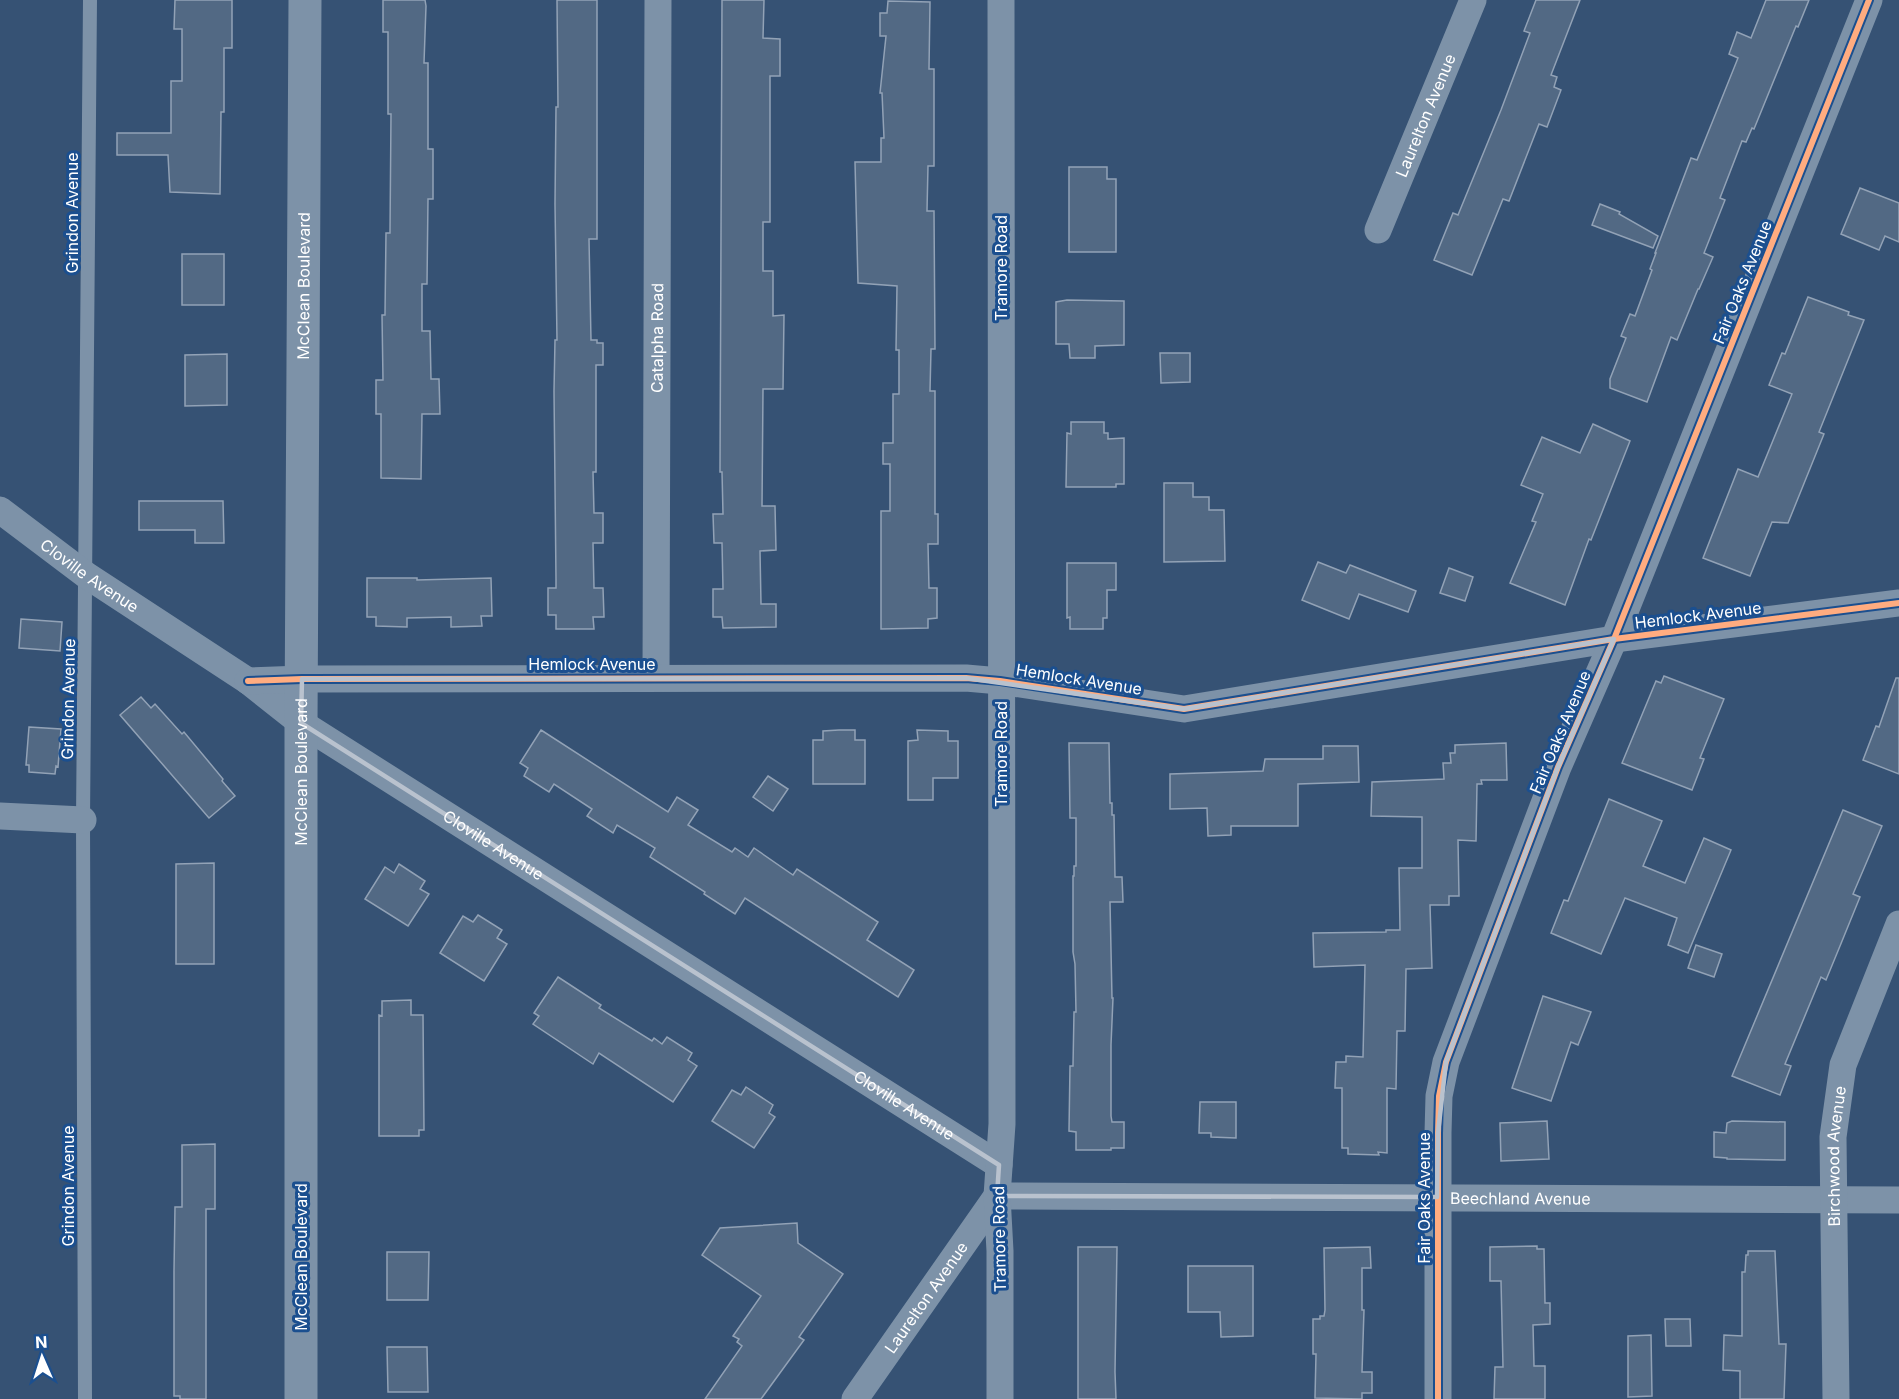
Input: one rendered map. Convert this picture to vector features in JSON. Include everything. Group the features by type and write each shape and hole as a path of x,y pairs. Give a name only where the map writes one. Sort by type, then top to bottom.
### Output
{"street":[{"name":"McClean Boulevard","path":"301,1399 301,723 305,0"},
{"name":"Catalpha Road","path":"656,678 658,0"},
{"name":"Tramore Road","path":"1000,1399 1000,1251 997,1196 1002,1124 1001,0"},
{"name":"Laurelton Avenue","path":"1378,230 1473,0"},
{"name":"Fair Oaks Avenue","path":"1438,1399 1439,1096 1446,1062 1558,767 1614,639 1869,0"},
{"name":"Cloville Avenue","path":"0,510 86,575 248,681 301,723 999,1165"},
{"name":"Hemlock Avenue","path":"248,681 966,678 1000,681 1184,709 1614,639 1899,603"},
{"path":"0,816 83,820"},
{"name":"Birchwood Avenue","path":"1836,1399 1833,1137 1843,1065 1899,924"},
{"name":"Laurelton Avenue","path":"855,1399 997,1196"},
{"name":"Beechland Avenue","path":"997,1196 1899,1200"}],"lane":[{"name":"Grindon Avenue","path":"85,1399 83,820 90,0"}],"highlighted area":[{"path":"1614,639 1558,767 1465,1008 1446,1062 1438,1133 1437,1197 997,1196 999,1165 301,723 302,679 966,678 1184,709"}],"building":[{"path":"175,0 232,0 232,48 224,48 220,194 170,192 168,155 117,155 117,133 171,133 171,81 182,81 182,29 174,29"},
{"path":"383,0 425,0 426,6 424,63 428,63 428,149 433,149 433,199 428,199 427,284 422,284 422,331 430,331 431,379 439,379 440,414 422,414 421,479 381,478 381,414 376,414 376,380 383,380 382,315 385,315 386,233 390,233 391,114 388,114 388,32 383,32"},
{"path":"557,0 597,0 597,239 589,239 591,340 603,343 603,365 596,365 596,472 593,472 594,513 603,513 603,543 593,543 594,588 603,588 604,617 593,617 594,629 556,629 556,615 548,615 548,588 556,588 554,391 555,340 557,340 555,204 556,107 558,107"},
{"path":"722,0 764,0 763,38 780,39 780,76 770,76 770,222 763,222 763,271 773,271 773,316 784,315 783,389 763,389 762,506 775,506 776,550 760,551 761,604 776,604 776,627 723,628 722,617 713,617 713,589 723,589 722,543 714,543 713,514 723,514 722,472 720,472"},
{"path":"1536,0 1580,0 1551,75 1557,77 1554,87 1561,90 1547,127 1539,124 1509,201 1503,199 1472,275 1434,260 1453,213 1458,215 1501,110 1530,33 1524,31"},
{"path":"1766,0 1809,0 1754,129 1752,128 1746,142 1742,141 1720,198 1725,200 1704,253 1713,257 1677,340 1671,337 1647,402 1610,388 1610,379 1626,338 1621,336 1630,314 1635,316 1652,270 1650,269 1655,253 1691,158 1697,160 1738,58 1729,54 1737,32 1751,38"},
{"path":"888,1 930,2 929,69 934,69 934,166 928,166 927,211 934,211 935,349 931,349 930,391 935,391 935,514 938,514 938,544 928,544 929,588 937,588 937,618 928,619 928,628 881,629 881,511 890,511 890,464 883,464 883,443 893,443 893,394 899,394 899,350 896,350 897,286 858,283 855,162 881,162 881,138 884,138 882,93 880,93 886,36 880,36 880,13 887,13"},
{"path":"1069,167 1107,167 1107,179 1116,179 1116,252 1069,252"},
{"path":"1860,188 1899,203 1899,242 1885,236 1879,250 1841,234"},
{"path":"1600,204 1620,212 1619,214 1658,236 1653,248 1592,225"},
{"path":"182,254 224,254 224,305 182,305"},
{"path":"1808,297 1864,320 1819,432 1824,434 1788,523 1772,522 1750,576 1703,558 1738,469 1758,477 1792,394 1769,385 1782,353 1785,354"},
{"path":"1067,300 1124,301 1124,345 1095,346 1095,358 1070,358 1069,344 1056,344 1056,302"},
{"path":"1160,353 1190,353 1190,382 1161,383"},
{"path":"227,354 227,405 185,406 185,355"},
{"path":"1071,422 1104,422 1104,433 1108,433 1108,439 1124,438 1124,484 1116,484 1116,487 1066,487 1067,433 1071,434"},
{"path":"1593,424 1630,441 1591,540 1589,539 1565,605 1510,583 1536,522 1532,521 1543,494 1521,485 1542,437 1580,453"},
{"path":"1164,483 1193,483 1193,497 1209,497 1209,510 1224,510 1225,561 1164,562"},
{"path":"139,501 223,501 224,543 195,543 195,530 139,530"},
{"path":"1318,562 1346,573 1350,565 1416,591 1408,612 1359,594 1349,619 1302,600"},
{"path":"1067,563 1116,563 1116,590 1107,590 1107,618 1103,618 1103,629 1070,629 1070,617 1067,618"},
{"path":"1449,568 1473,577 1465,601 1440,593"},
{"path":"367,578 417,578 417,580 491,578 492,616 481,616 482,626 451,627 451,617 407,618 407,627 376,626 376,617 367,617"},
{"path":"21,619 62,622 60,651 19,648"},
{"path":"1664,676 1724,699 1700,758 1704,759 1692,790 1622,763 1656,681 1661,683"},
{"path":"1896,678 1899,678 1899,774 1863,760 1876,726 1879,727"},
{"path":"141,697 151,708 155,704 182,734 184,732 235,796 209,818 120,715"},
{"path":"29,727 61,729 58,767 56,766 55,774 29,772 29,765 26,765"},
{"path":"541,730 668,812 677,797 698,810 688,825 732,852 735,848 748,857 754,848 793,875 797,869 878,922 867,940 914,970 898,997 745,898 735,914 650,857 655,848 617,825 613,833 587,816 592,809 554,784 549,792 524,776 528,768 520,763"},
{"path":"855,730 855,740 865,740 865,784 813,784 813,740 823,740 823,731"},
{"path":"917,730 948,731 948,741 958,741 958,778 933,778 933,800 908,800 908,741 918,740"},
{"path":"1069,743 1109,743 1115,877 1122,877 1123,902 1110,902 1113,998 1111,1116 1112,1122 1124,1122 1124,1148 1111,1148 1111,1150 1076,1150 1076,1132 1069,1131 1070,1066 1073,1066 1074,1012 1076,1012 1073,876 1074,866 1076,866 1076,818 1070,818"},
{"path":"1506,743 1507,780 1481,780 1482,784 1477,784 1476,841 1458,840 1459,896 1449,896 1449,905 1430,905 1432,968 1406,969 1405,1031 1397,1031 1396,1089 1387,1088 1387,1153 1348,1154 1348,1148 1342,1148 1342,1088 1335,1088 1336,1062 1346,1062 1346,1056 1363,1057 1365,965 1314,967 1313,933 1400,930 1399,868 1422,868 1422,817 1371,816 1372,782 1444,779 1443,763 1451,763 1450,753 1455,753 1455,745"},
{"path":"1323,746 1358,746 1359,782 1298,784 1298,826 1231,826 1231,835 1208,836 1207,808 1170,809 1170,774 1263,771 1265,759 1323,759"},
{"path":"768,776 788,789 773,811 753,797"},
{"path":"1609,799 1662,821 1643,866 1685,883 1704,838 1731,850 1688,953 1668,945 1677,918 1625,898 1601,954 1551,933 1564,900 1568,901"},
{"path":"1843,810 1882,826 1853,894 1860,897 1826,980 1821,977 1785,1064 1791,1066 1780,1095 1732,1076"},
{"path":"214,863 214,964 176,964 176,864"},
{"path":"399,864 425,881 420,889 429,894 408,926 365,899 385,867 394,873"},
{"path":"478,915 502,930 497,938 507,944 484,981 440,953 463,916 473,922"},
{"path":"1696,945 1722,954 1714,977 1688,968"},
{"path":"558,977 601,1005 599,1008 652,1041 654,1038 662,1044 667,1037 692,1053 688,1060 697,1066 673,1102 599,1053 593,1064 533,1024 539,1016 534,1013"},
{"path":"1543,996 1591,1012 1578,1045 1571,1042 1551,1101 1512,1088"},
{"path":"411,1000 411,1015 423,1015 424,1130 419,1130 419,1136 379,1136 379,1015 382,1016 382,1001"},
{"path":"746,1087 773,1105 769,1113 775,1117 754,1148 712,1121 732,1090 741,1095"},
{"path":"1200,1102 1236,1102 1236,1138 1211,1137 1211,1133 1199,1133"},
{"path":"1547,1121 1549,1159 1501,1161 1500,1123"},
{"path":"1732,1121 1785,1122 1785,1160 1714,1157 1714,1132 1726,1133 1727,1123"},
{"path":"215,1144 215,1209 206,1209 206,1399 180,1399 180,1396 174,1396 174,1271 175,1207 182,1207 182,1145"},
{"path":"797,1223 798,1243 843,1274 799,1337 804,1340 761,1399 705,1399 742,1346 737,1342 739,1339 733,1336 761,1296 702,1255 720,1228"},
{"path":"1537,1246 1537,1249 1544,1249 1545,1303 1550,1303 1550,1324 1533,1325 1534,1366 1545,1366 1545,1399 1494,1399 1495,1367 1503,1367 1501,1281 1490,1281 1490,1247"},
{"path":"1078,1247 1117,1247 1116,1399 1078,1399"},
{"path":"1370,1247 1371,1268 1362,1268 1362,1310 1364,1310 1362,1372 1372,1372 1372,1393 1362,1393 1362,1399 1315,1398 1316,1354 1313,1354 1313,1319 1320,1319 1320,1316 1324,1316 1325,1310 1324,1248"},
{"path":"1748,1251 1775,1251 1779,1344 1786,1344 1784,1399 1740,1399 1740,1371 1723,1370 1724,1335 1742,1336 1742,1272 1745,1272"},
{"path":"387,1252 429,1252 428,1300 387,1300"},
{"path":"1188,1266 1253,1266 1253,1336 1221,1337 1220,1312 1188,1312"},
{"path":"1665,1319 1690,1319 1691,1346 1666,1346"},
{"path":"1651,1335 1652,1396 1628,1397 1628,1336"},
{"path":"387,1347 427,1347 428,1392 388,1392"}],"cycle path":[{"path":"1438,1399 1438,1133 1439,1096 1446,1062 1558,767 1614,639 1869,0"},
{"path":"248,681 966,678 1000,681 1184,709 1614,639 1899,603"}]}
